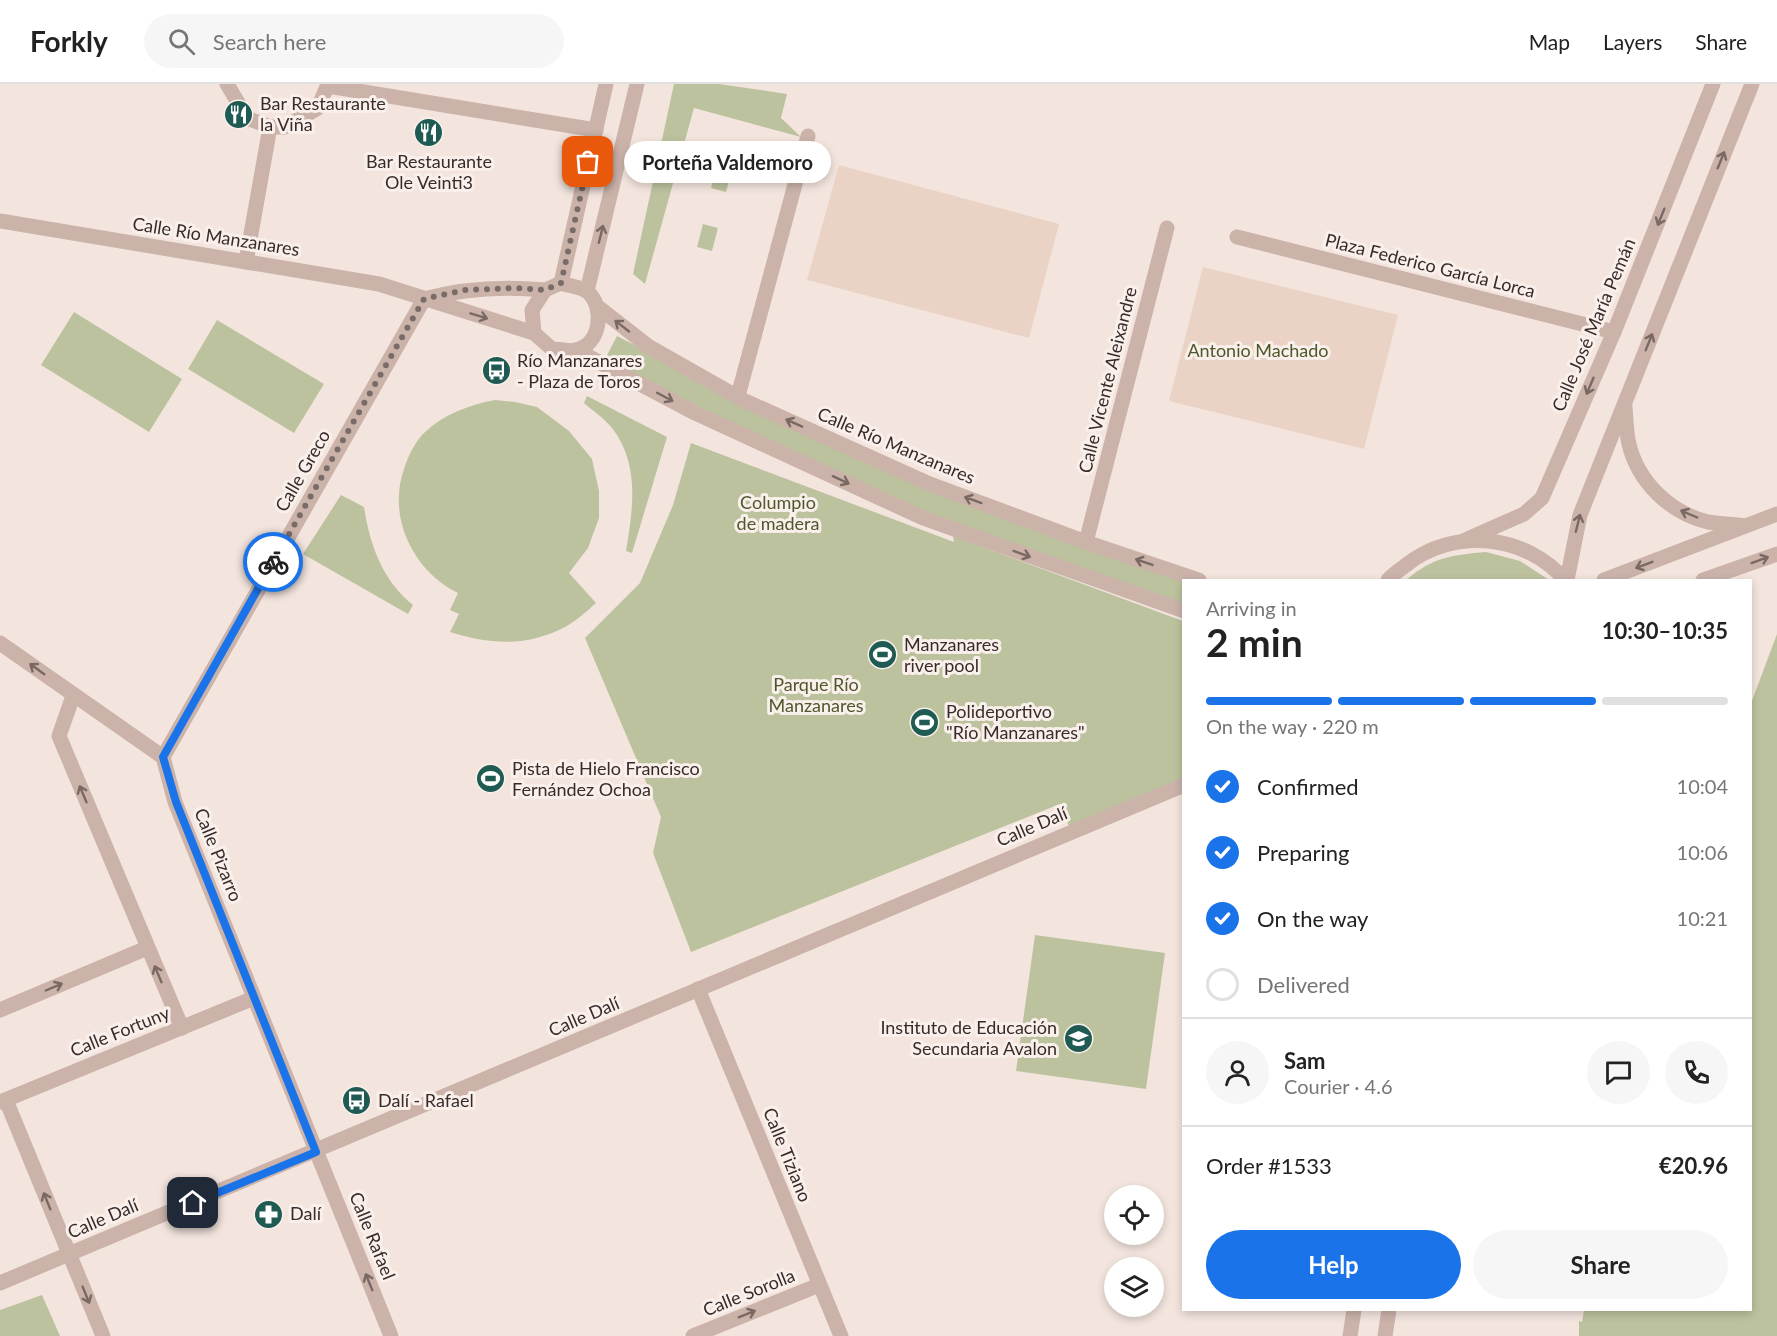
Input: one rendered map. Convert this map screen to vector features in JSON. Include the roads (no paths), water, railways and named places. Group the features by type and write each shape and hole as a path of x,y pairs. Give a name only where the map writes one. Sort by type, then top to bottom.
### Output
{"street":[{"path":"227,84 247,118 270,127 285,128 318,108 328,85 596,130"},
{"path":"561,283 606,84"},
{"path":"587,291 638,84"},
{"name":"Calle José María Pemán","path":"1465,540 1524,514 1542,498 1614,332 1713,84"},
{"path":"1566,579 1580,515 1752,84"},
{"path":"246,262 270,127"},
{"path":"738,396 808,136"},
{"name":"Calle Río Manzanares","path":"0,221 379,284 534,333"},
{"name":"Calle Vicente Aleixandre","path":"1086,542 1167,228"},
{"name":"Plaza Federico García Lorca","path":"1237,237 1614,332"},
{"path":"424,299 465,290 517,288 545,290 561,283 587,291 598,307 599,324 591,340 576,350"},
{"path":"545,290 532,309 534,333 552,349 576,350 695,413 923,518 1182,610"},
{"name":"Calle Greco","path":"163,757 424,299"},
{"name":"Calle Río Manzanares","path":"598,307 648,346 738,396 930,484 1086,542 1196,579"},
{"path":"1624,404 1629,444 1637,467 1655,493 1682,512 1707,522 1745,526"},
{"path":"1607,579 1777,514"},
{"path":"1388,579 1417,556 1440,545 1465,540 1502,542 1529,551 1565,579"},
{"path":"1706,579 1777,554"},
{"path":"0,643 163,757"},
{"path":"73,696 58,736 182,1028"},
{"name":"Calle Pizarro","path":"163,757 176,802 316,1152"},
{"name":"Calle Dalí","path":"0,1283 1182,786"},
{"path":"0,1010 147,948"},
{"name":"Calle Tiziano","path":"698,989 841,1336"},
{"name":"Calle Fortuny","path":"3,1101 254,998"},
{"path":"3,1101 103,1336"},
{"name":"Calle Rafael","path":"316,1152 391,1336"},
{"name":"Calle Sorolla","path":"693,1336 819,1286"},
{"path":"1350,1336 1354,1311"},
{"path":"1384,1336 1389,1311"}],"place":[{"name":"Bar Restaurante la Viña","path":"239,114"},
{"name":"Bar Restaurante Ole Veinti3","path":"429,133"},
{"name":"Porteña Valdemoro","path":"588,162"},
{"name":"Río Manzanares - Plaza de Toros","path":"496,371"},
{"name":"Manzanares river pool","path":"883,655"},
{"name":"Polideportivo \"Río Manzanares\"","path":"925,722"},
{"name":"Pista de Hielo Francisco Fernández Ochoa","path":"491,779"},
{"name":"Instituto de Educación Secundaria Avalon","path":"1078,1038"},
{"name":"Dalí - Rafael","path":"357,1101"},
{"name":"Dalí","path":"269,1214"}],"park label":[{"name":"Antonio Machado","path":"1258,351"},
{"name":"Columpio de madera","path":"778,513"},
{"name":"Parque Río Manzanares","path":"816,695"}]}
